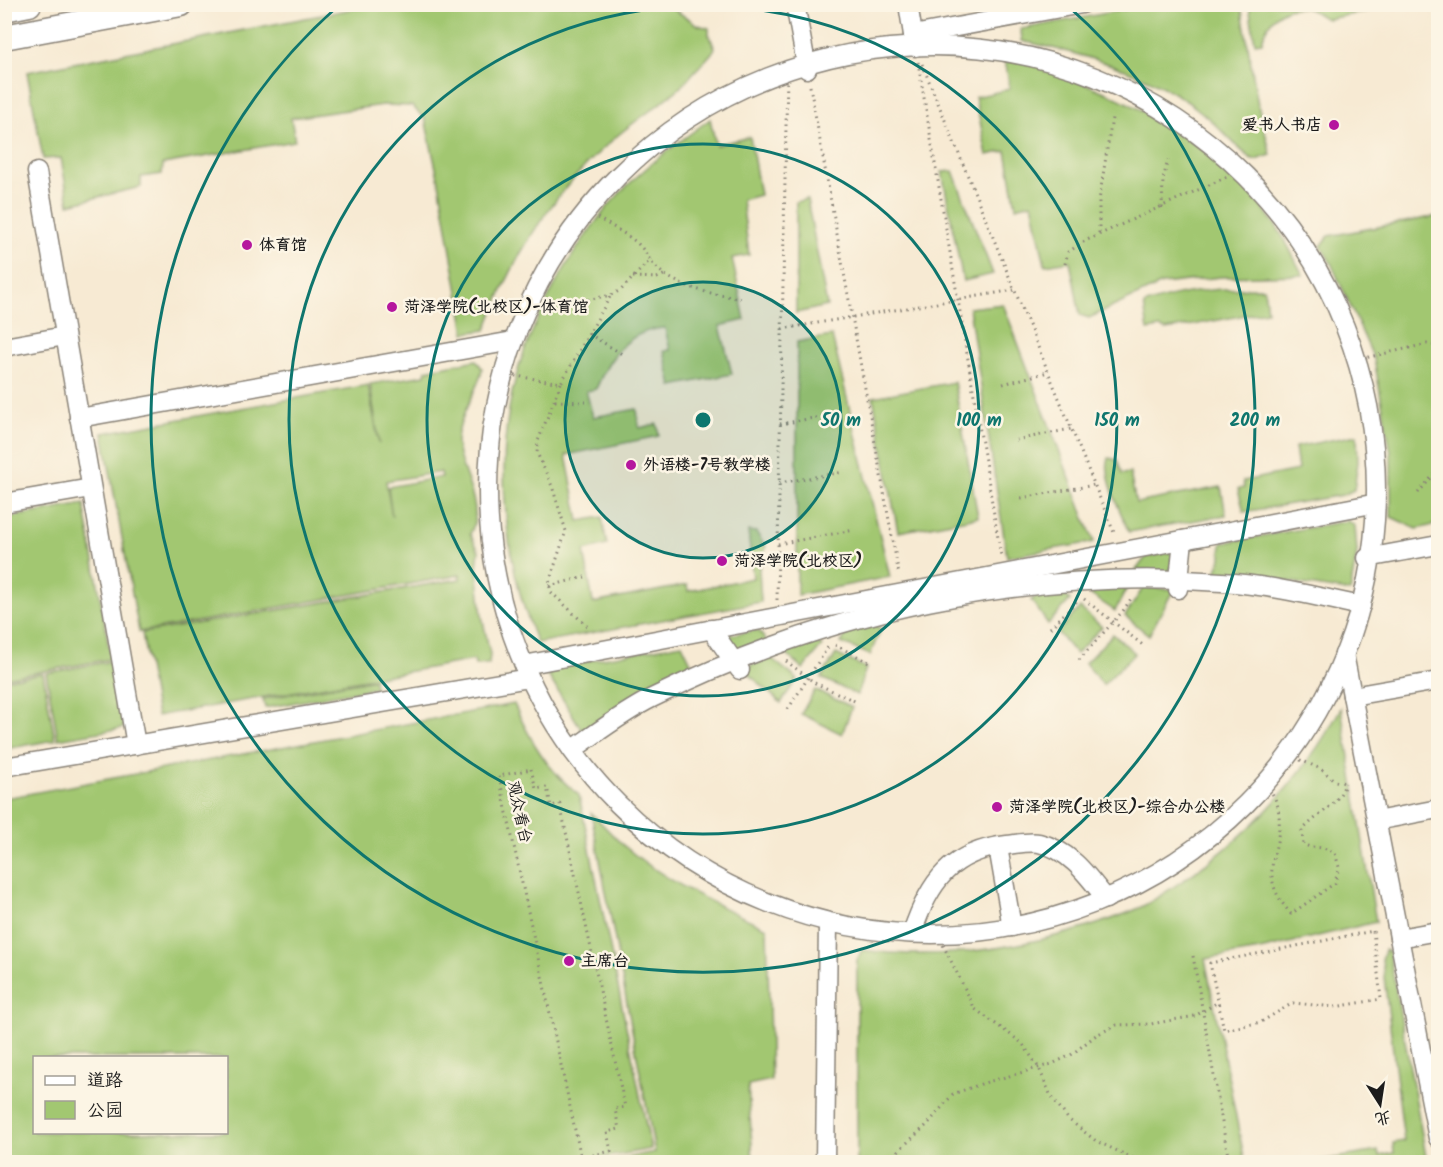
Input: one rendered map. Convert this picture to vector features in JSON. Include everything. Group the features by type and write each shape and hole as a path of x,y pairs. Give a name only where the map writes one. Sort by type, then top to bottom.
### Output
{"main road":[{"path":"4,9 29,4"},
{"path":"4,38 181,4"}],"street":[{"path":"795,4 807,69"},
{"path":"908,4 914,42"},
{"path":"914,42 976,44 1098,75 1179,117 1278,207 1323,279 1356,360 1375,445 1372,504 1359,618 1326,697 1289,755 1267,783 1216,835 1142,883 1062,918 975,934 912,933 828,923 801,916 718,878 647,834 584,767 537,699 526,672 502,603 488,532 485,487 489,443 503,374 513,341 543,276 587,212 650,144 724,99 787,74 914,42 1082,4"},
{"path":"37,172 136,745"},
{"path":"4,347 65,336"},
{"path":"80,418 513,341"},
{"path":"4,503 92,488"},
{"path":"4,767 136,745 526,672 711,629 1372,504"},
{"path":"1179,585 1184,540"},
{"path":"1367,558 1438,545"},
{"path":"572,750 651,699 737,666 773,646 889,609 980,591 1033,584 1142,580 1179,585 1223,582 1293,591 1361,606"},
{"path":"711,629 737,666"},
{"path":"1344,654 1399,938 1430,1046 1438,1138"},
{"path":"1352,696 1438,681"},
{"path":"1376,821 1438,809"},
{"path":"912,933 920,910 944,871 963,858 998,847 1039,843 1070,858 1082,868 1106,899"},
{"path":"998,847 1012,927"},
{"path":"825,1162 828,923"},
{"path":"1399,938 1438,931"}],"path":[{"path":"914,42 1122,551"},
{"path":"914,42 1004,574"},
{"path":"807,69 903,593"},
{"path":"777,617 787,74"},
{"path":"1099,233 1099,201 1112,118"},
{"path":"1162,208 1163,180 1168,160"},
{"path":"1065,264 1068,252 1099,233 1162,208 1180,196 1240,171"},
{"path":"587,212 637,243 666,273 700,290 740,298"},
{"path":"590,629 564,607 551,592 549,586 566,531 563,516 537,453 538,441 561,383 611,295 651,259"},
{"path":"633,277 657,278 666,273"},
{"path":"782,329 1014,290"},
{"path":"524,314 611,295"},
{"path":"589,334 622,354"},
{"path":"1356,360 1427,344 1438,346"},
{"path":"1003,384 1048,372"},
{"path":"503,374 561,383"},
{"path":"555,401 586,402"},
{"path":"780,424 831,415"},
{"path":"1016,440 1071,429"},
{"path":"1418,493 1438,470"},
{"path":"779,483 844,472"},
{"path":"1021,498 1094,485"},
{"path":"778,544 854,530"},
{"path":"549,586 585,578"},
{"path":"1079,660 1114,622 1142,580"},
{"path":"1050,628 1081,596 1144,646"},
{"path":"788,709 831,642 850,655 871,663"},
{"path":"773,646 779,655 808,679 857,702"},
{"path":"1289,755 1321,769 1335,781 1370,787"},
{"name":"观众看台","path":"531,769 536,789 547,787 551,806 560,804 625,1107 615,1109 619,1129 607,1132 611,1151 584,1157 580,1158 499,776 531,769"},
{"path":"1267,783 1278,807 1278,831 1271,860 1273,881 1276,895 1291,914 1335,883 1339,867 1335,852 1323,846 1308,848 1303,844 1302,831 1311,820 1341,796 1345,783"},
{"path":"1373,931 1381,999 1335,1007 1293,1003 1261,1022 1224,1030 1218,1002 1210,963 1373,931"},
{"path":"943,945 975,1009 1022,1043 1039,1068 1050,1094 1068,1119 1096,1141 1141,1162"},
{"path":"1193,956 1229,1162"},
{"path":"893,1162 899,1150 927,1125 953,1094 1039,1068 1071,1055 1096,1035 1117,1025 1151,1024 1195,1016 1218,1002"}],"green space":[{"path":"1249,4 1398,5 1328,19 1302,8 1286,10 1273,19 1262,42 1255,43"},
{"path":"373,5 667,5 698,25 709,28 709,35 715,48 679,88 624,130 595,156 556,200 523,249 509,275 486,330 465,333 439,182 425,119 412,106 383,105 291,118 295,141 163,164 162,174 141,177 141,187 69,204 61,158 43,159 27,72"},
{"path":"1150,5 1241,5 1258,105 1271,155 1256,160 1250,158 1196,108 1157,84 1090,58 1022,41 1021,29"},
{"path":"1008,57 1084,83 1120,99 1188,139 1220,164 1248,192 1278,229 1303,275 1221,277 1162,284 1089,318 1080,315 1070,261 1045,265 1032,203 1016,207 1006,151 987,155 975,97 1010,89 1005,60"},
{"path":"710,119 716,145 750,137 760,195 742,200 749,255 732,258 745,320 720,326 732,374 672,386 664,351 670,350 665,328 640,334 621,348 607,367 596,389 586,391 593,417 637,409 639,428 657,424 659,436 566,455 579,521 602,517 607,545 584,551 593,603 687,585 688,591 753,578 748,531 756,532 766,547 759,569 761,602 537,643 515,573 508,535 505,497 504,458 507,420 514,384 525,349 558,279 601,215 638,175"},
{"path":"953,171 993,274 963,281 942,172"},
{"path":"807,199 827,306 796,313 796,202"},
{"path":"1438,216 1438,524 1417,529 1391,517 1391,453 1374,359 1331,263 1321,246 1329,236"},
{"path":"1264,288 1267,311 1166,330 1160,328 1148,330 1144,305 1173,296 1203,291"},
{"path":"1003,304 1094,542 1007,557 969,308"},
{"path":"832,336 890,577 797,595 797,342"},
{"path":"476,360 482,368 460,424 457,440 475,510 470,534 479,551 477,567 482,616 490,654 489,664 475,665 474,660 157,716 142,633 460,579 460,575 139,632 103,433 368,385 379,444 370,384 425,375 426,370","holes":["441,472 442,477 388,487 392,517 386,481"]},
{"path":"954,382 978,517 898,532 873,397"},
{"path":"1357,435 1358,462 1354,490 1343,495 1244,512 1238,489 1244,488 1243,481 1298,470 1295,447"},
{"path":"1109,458 1117,460 1122,474 1130,473 1136,503 1221,487 1226,515 1129,532 1110,484"},
{"path":"84,504 111,659 5,678 5,518"},
{"path":"1348,521 1355,526 1357,552 1350,592 1286,581 1216,574 1221,558 1222,543"},
{"path":"1173,552 1174,563 1169,572 1136,570 1146,557"},
{"path":"1127,588 1115,611 1091,595 1093,589"},
{"path":"1143,588 1174,589 1149,635 1125,616"},
{"path":"1061,592 1070,600 1048,624 1031,600 1043,593"},
{"path":"1080,608 1102,627 1076,654 1057,632"},
{"path":"872,623 881,629 870,655 841,643 848,631"},
{"path":"758,630 767,642 734,651 723,636"},
{"path":"1113,634 1135,653 1103,685 1085,663"},
{"path":"815,641 822,646 803,669 784,652"},
{"path":"682,644 695,671 583,732 546,672 558,666"},
{"path":"836,654 866,668 857,695 821,678"},
{"path":"771,658 797,679 781,703 742,668"},
{"path":"112,661 124,728 58,739 46,673"},
{"path":"43,673 55,740 5,749 5,680"},
{"path":"374,680 375,688 265,708 263,699"},
{"path":"815,690 852,707 842,734 801,714"},
{"path":"514,704 541,754 558,776 579,795 651,1149 580,1162 5,1162 5,798"},
{"path":"1341,708 1376,922 1260,950 1205,959 1245,1162 857,1162 857,960 862,950 923,954 1004,947 1082,929 1142,907 1202,867 1249,828 1270,807 1308,760"},
{"path":"591,813 623,845 656,870 692,892 767,928 771,1080 748,1085 753,1162 604,1162 655,1152"},
{"path":"1385,950 1389,952 1427,1162 1311,1162 1378,1151 1379,1156 1394,1153 1393,1143 1404,1141 1382,960"}],"place":[{"name":"爱书人书店","path":"1334,125"},
{"name":"体育馆","path":"247,245"},
{"name":"菏泽学院(北校区)-体育馆","path":"392,307"},
{"name":"外语楼-7号教学楼","path":"631,465"},
{"name":"菏泽学院(北校区)","path":"722,561"},
{"name":"菏泽学院(北校区)-综合办公楼","path":"997,807"},
{"name":"主席台","path":"569,961"}]}
